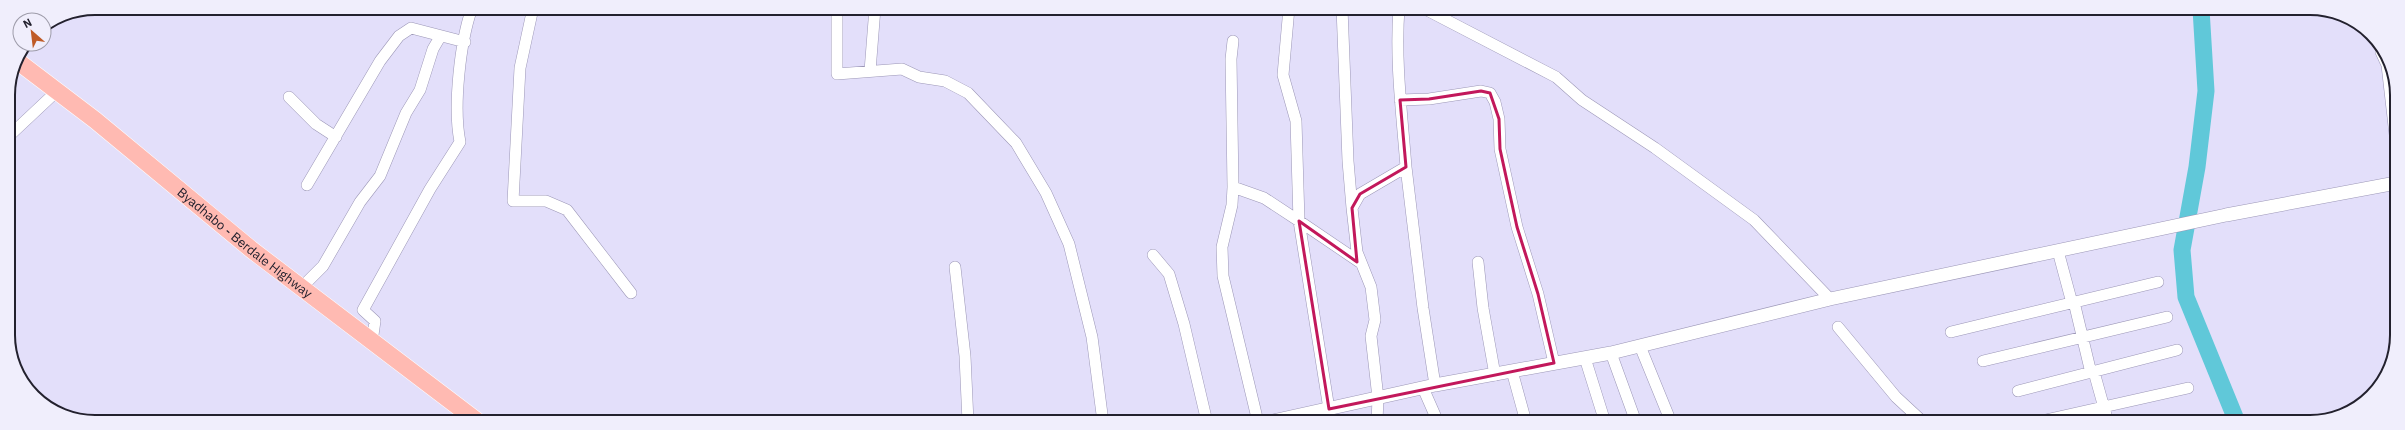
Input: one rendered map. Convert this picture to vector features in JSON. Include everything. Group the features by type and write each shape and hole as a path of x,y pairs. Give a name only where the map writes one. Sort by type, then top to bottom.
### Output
{"main road":[{"name":"Byadhabo - Berdale Highway","path":"21,64 57,91 301,288 468,415"}],"street":[{"path":"372,342 375,321 363,310 430,189 460,142 456,124 465,42 471,15"},
{"path":"531,15 520,68 514,201 546,201 566,210 631,293"},
{"path":"837,15 837,74 902,69 919,77 945,81 968,93 1016,143 1046,193 1068,244 1092,337 1102,415"},
{"path":"870,71 874,15"},
{"path":"1288,15 1283,75 1296,121 1299,221 1329,409"},
{"path":"1342,15 1348,161 1352,208 1357,252 1371,287 1375,320 1371,336 1378,398 1377,415"},
{"path":"1398,15 1397,33 1400,100 1406,167 1423,308 1429,387 1436,415"},
{"path":"1436,15 1556,77 1582,100 1655,148 1754,220 1830,299"},
{"path":"307,185 380,61 398,36 411,28 440,37 465,42"},
{"path":"301,288 323,266 360,202 380,176 406,113 420,90 433,49 440,37"},
{"path":"1233,41 1231,59 1233,187 1232,205 1222,247 1223,276 1256,415"},
{"path":"2386,68 2390,96"},
{"path":"15,130 57,91"},
{"path":"1400,100 1429,99 1481,91 1490,93 1495,102 1499,119 1500,149 1517,227 1538,294 1554,363"},
{"path":"289,97 316,124 336,137"},
{"path":"1352,208 1360,194 1406,167"},
{"path":"1300,415 1429,387 1611,353 1830,299 2226,215 2390,185"},
{"path":"1233,187 1264,198 1361,263"},
{"path":"2058,251 2092,372 2106,415"},
{"path":"1153,255 1169,274 1184,324 1205,415"},
{"path":"1478,262 1483,308 1495,375"},
{"path":"955,268 965,356 968,415"},
{"path":"1951,332 2158,282"},
{"path":"1983,361 2167,317"},
{"path":"1838,327 1896,397 1915,415"},
{"path":"1640,346 1668,415"},
{"path":"2018,391 2177,350"},
{"path":"1611,353 1633,415"},
{"path":"1584,358 1603,415"},
{"path":"1512,371 1524,415"},
{"path":"2068,415 2188,388"}],"highlighted area":[{"path":"1481,91 1490,93 1499,119 1500,149 1517,227 1538,294 1554,363 1329,409 1299,221 1357,262 1352,208 1360,194 1406,167 1400,100 1429,99"}],"waterway":[{"path":"2201,15 2206,91 2197,167 2182,250 2186,297 2234,415"}]}
